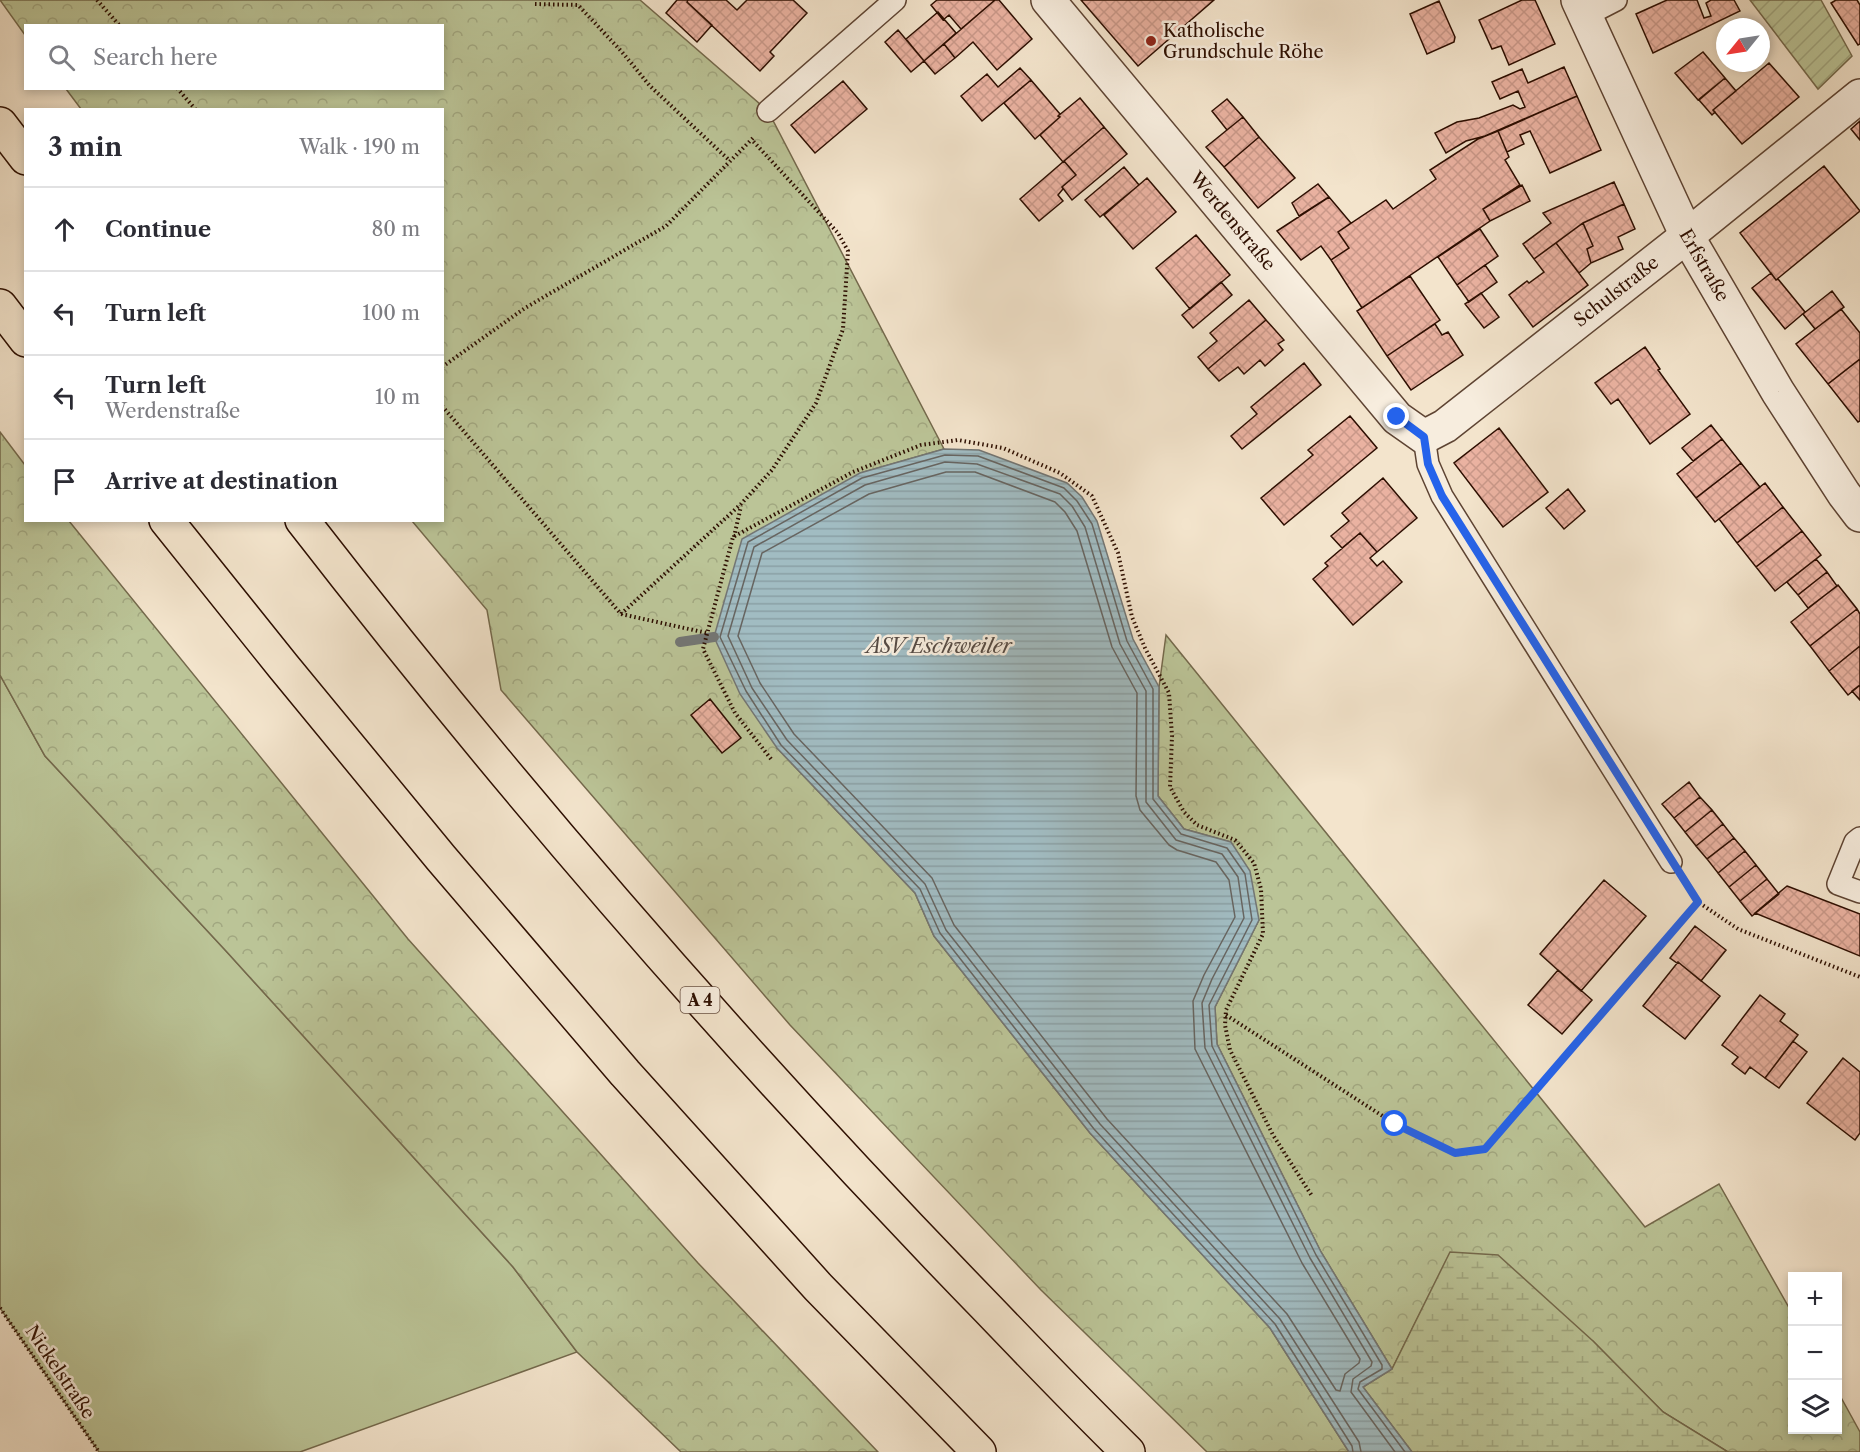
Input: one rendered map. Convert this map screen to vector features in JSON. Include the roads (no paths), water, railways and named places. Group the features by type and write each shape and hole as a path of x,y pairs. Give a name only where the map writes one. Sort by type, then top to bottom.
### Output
{"highway":[{"path":"0,124 24,155"},
{"path":"0,306 24,337"},
{"path":"168,522 441,858 625,1073 818,1287 979,1452"},
{"name":"A 4","path":"304,522 522,792 704,1005 894,1212 1128,1452"}],"street":[{"name":"Werdenstraße","path":"1048,0 1397,417 1424,437"},
{"name":"Erfstraße","path":"1582,8 1687,236 1778,392 1860,515"},
{"name":"Schulstraße","path":"1424,437 1445,426 1687,236 1860,96"}],"lane":[{"path":"768,111 895,0"},
{"path":"1582,8 1616,0"},
{"path":"1424,437 1428,464 1442,496 1671,862"},
{"path":"1860,838 1855,842 1838,884 1860,892"}],"water":[{"name":"ASV Eschweiler","path":"944,449 979,450 1067,483 1082,497 1097,521 1133,639 1159,687 1158,796 1184,829 1231,842 1250,871 1259,920 1215,1007 1217,1044 1321,1252 1392,1369 1363,1387 1412,1452 1349,1452 1270,1328 1090,1133 934,936 915,893 777,748 740,694 714,637 742,539 860,473"}],"waterway":[{"path":"680,642 714,637"}],"place":[{"name":"Katholische Grundschule Röhe","path":"1151,41"}]}
